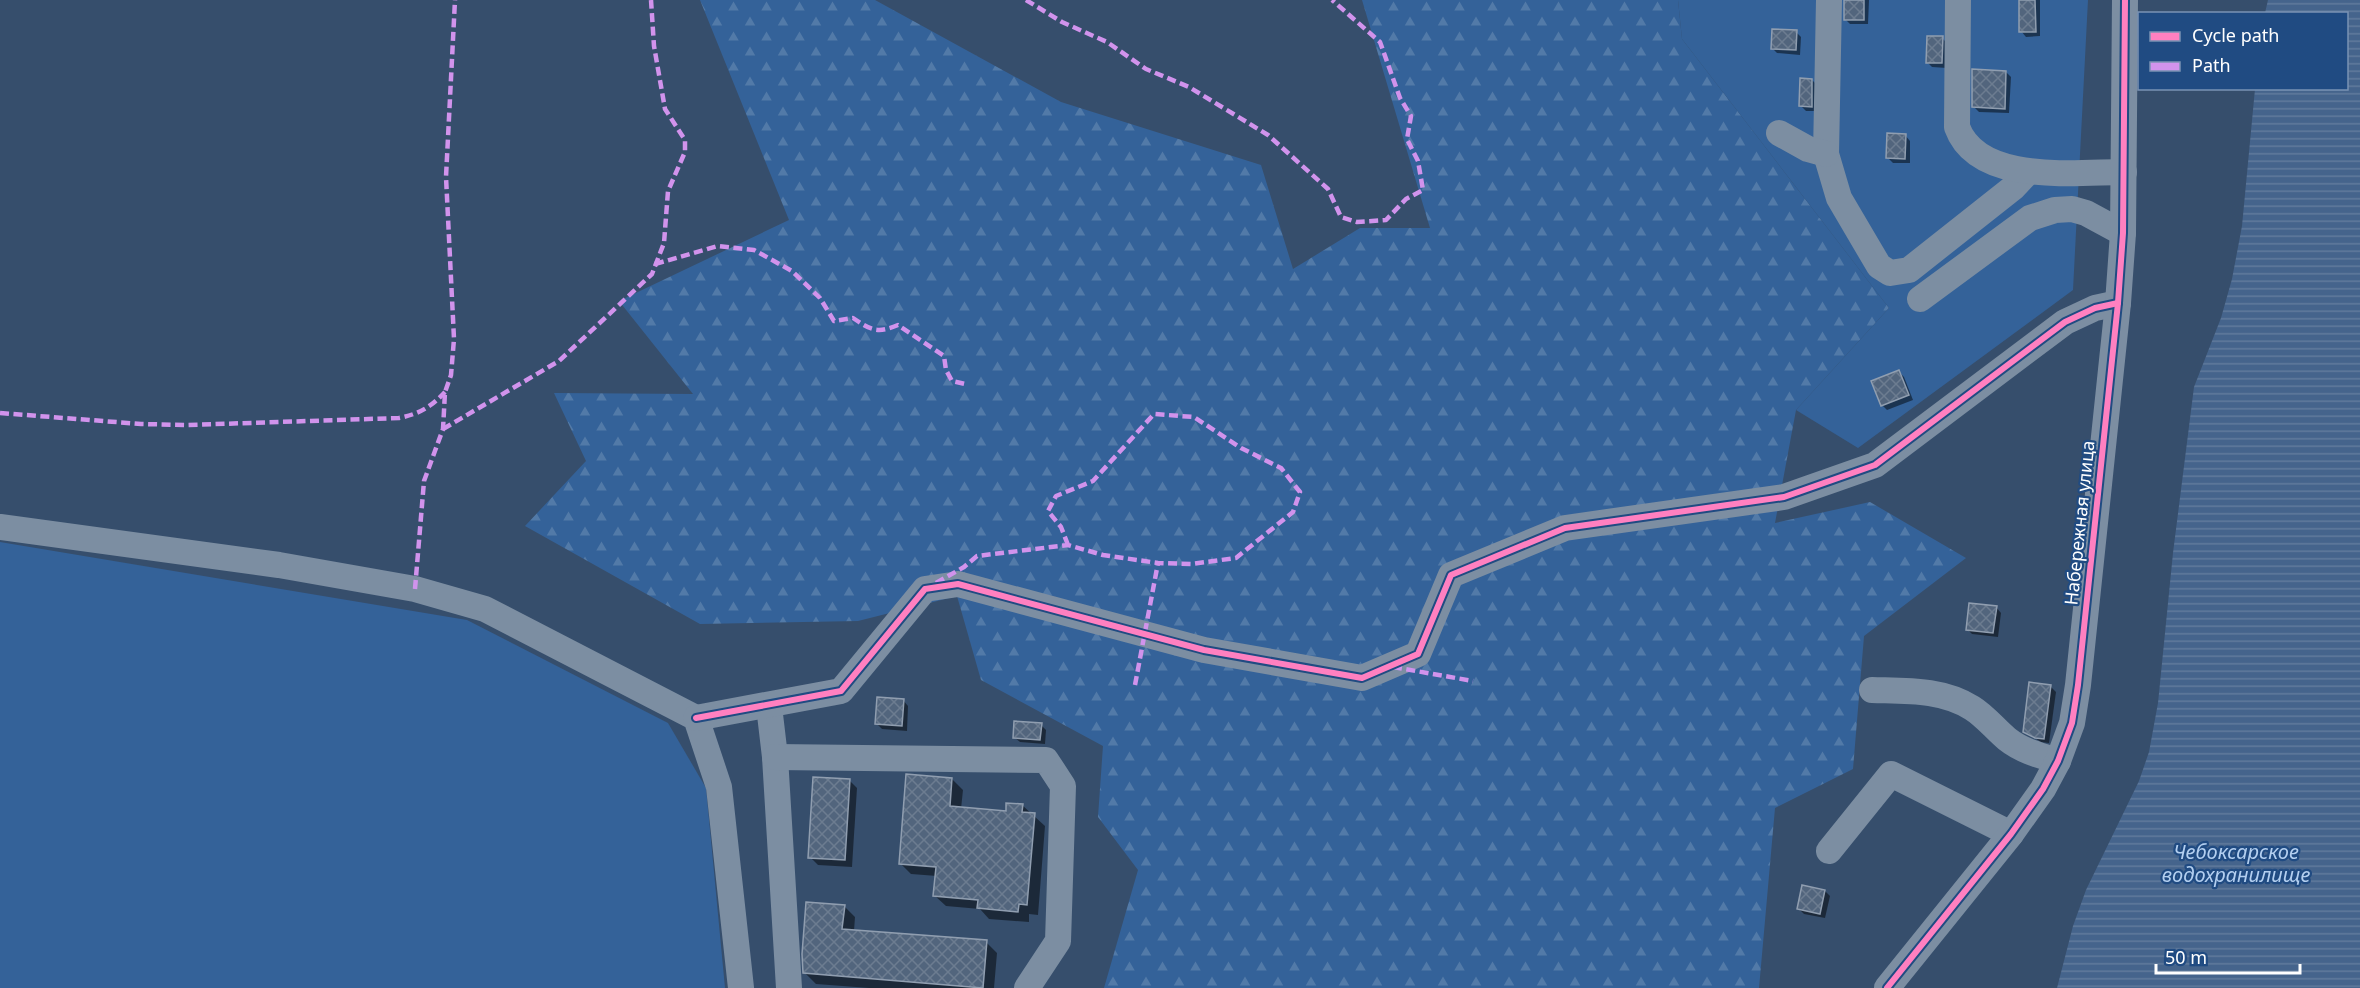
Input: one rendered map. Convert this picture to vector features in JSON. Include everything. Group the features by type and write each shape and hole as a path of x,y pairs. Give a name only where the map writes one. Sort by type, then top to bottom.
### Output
{"street":[{"path":"1829,0 1826,154 1839,198 1879,266 1890,273 1909,270 2014,187 2028,172"},
{"path":"1958,0 1957,127 1961,137 1979,155 1998,164 2028,172 2124,172"},
{"name":"Набережная улица","path":"1887,988 2011,834 2043,789 2058,761 2072,723 2078,685 2118,303 2123,233 2125,0"},
{"path":"1779,133 1808,149 1826,154"},
{"path":"1920,299 2030,218 2055,210 2072,209 2086,213 2123,233"},
{"path":"0,528 279,565 415,589 485,609 696,718 841,691 926,589 958,584 1204,650 1362,678 1418,654 1451,575 1565,528 1784,497 1875,465 2065,322 2095,308 2118,303"},
{"path":"1872,690 1928,692 1956,700 1973,708 2008,740 2027,751 2058,761"},
{"path":"768,706 775,757 789,988"},
{"path":"696,718 719,787 741,988"},
{"path":"775,757 1046,760 1063,786 1058,941 1027,988"},
{"path":"1829,851 1891,774 2011,834"}],"green space":[{"path":"700,0 875,0 1061,102 1261,165 1293,269 1360,228 1430,228 1362,0 1678,0 1682,39 1889,308 1796,410 1775,523 1870,502 1966,558 1864,636 1853,769 1775,808 1759,988 1104,988 1138,870 1098,817 1103,746 981,680 957,596 858,621 700,624 525,526 586,461 554,393 693,394 619,301 789,220"},
{"path":"1678,0 2088,0 2073,290 1858,448 1796,410 1889,308 1682,39"},
{"path":"0,542 467,620 668,723 706,788 725,988 0,988"}],"water":[{"name":"Чебоксарское водохранилище","path":"2268,0 2360,0 2360,988 2057,988 2073,926 2086,890 2139,781 2149,752 2158,703 2173,553 2194,387 2221,318 2232,279 2242,226 2255,90 2348,90 2348,12 2265,12"}],"building":[{"path":"1844,0 1864,0 1864,20 1844,20"},
{"path":"2019,0 2035,0 2036,32 2019,32"},
{"path":"1772,29 1797,30 1796,50 1771,49"},
{"path":"1927,36 1943,36 1942,63 1926,63"},
{"path":"1972,69 2006,71 2005,109 1972,107"},
{"path":"1800,78 1812,79 1812,107 1799,106"},
{"path":"1887,133 1906,134 1905,159 1886,158"},
{"path":"1899,370 1909,395 1881,406 1871,381"},
{"path":"1969,603 1997,606 1993,633 1966,630"},
{"path":"2029,682 2051,685 2044,739 2035,738 2023,732"},
{"path":"877,697 904,699 902,726 875,724"},
{"path":"1014,721 1042,723 1040,740 1013,738"},
{"path":"906,774 952,778 950,806 1006,811 1006,803 1023,804 1022,812 1035,813 1027,905 1019,904 1018,912 977,908 978,900 933,896 936,867 899,864"},
{"path":"813,777 850,779 845,860 808,858"},
{"path":"1802,885 1825,890 1820,914 1797,909"},
{"path":"806,902 845,905 842,929 987,940 983,988 803,973 802,954"}],"marked path":[{"path":"415,589 424,481 443,429 445,392 451,375 454,339 446,177 455,0"},
{"path":"443,429 559,361 652,274 664,243 668,191 685,152 685,140 665,109 654,46 651,0"},
{"path":"1026,0 1062,22 1107,42 1146,69 1189,87 1268,135 1328,189 1341,217 1357,222 1386,220 1406,199 1423,190 1418,161 1407,139 1411,116 1400,98 1380,42 1332,0"},
{"path":"655,264 718,246 754,250 792,271 820,298 834,321 853,318 870,328 879,330 898,325 944,356 946,370 952,381 965,384"},
{"path":"0,413 141,424 188,425 399,418 424,409 445,392"},
{"path":"936,583 964,567 977,556 1068,545 1103,555 1158,563 1191,564 1236,558 1293,512 1300,492 1281,468 1241,448 1194,417 1154,414 1093,481 1056,496 1048,511 1061,527 1068,545"},
{"path":"1135,685 1158,563"},
{"path":"1393,667 1473,681"}],"cycle path":[{"path":"1887,988 2011,834 2043,789 2058,761 2072,723 2078,685 2118,303 2123,233 2125,0"},
{"path":"696,718 841,691 925,589 958,584 1204,650 1362,678 1418,654 1451,575 1565,528 1784,497 1875,465 2065,322 2095,308 2118,303"}]}
